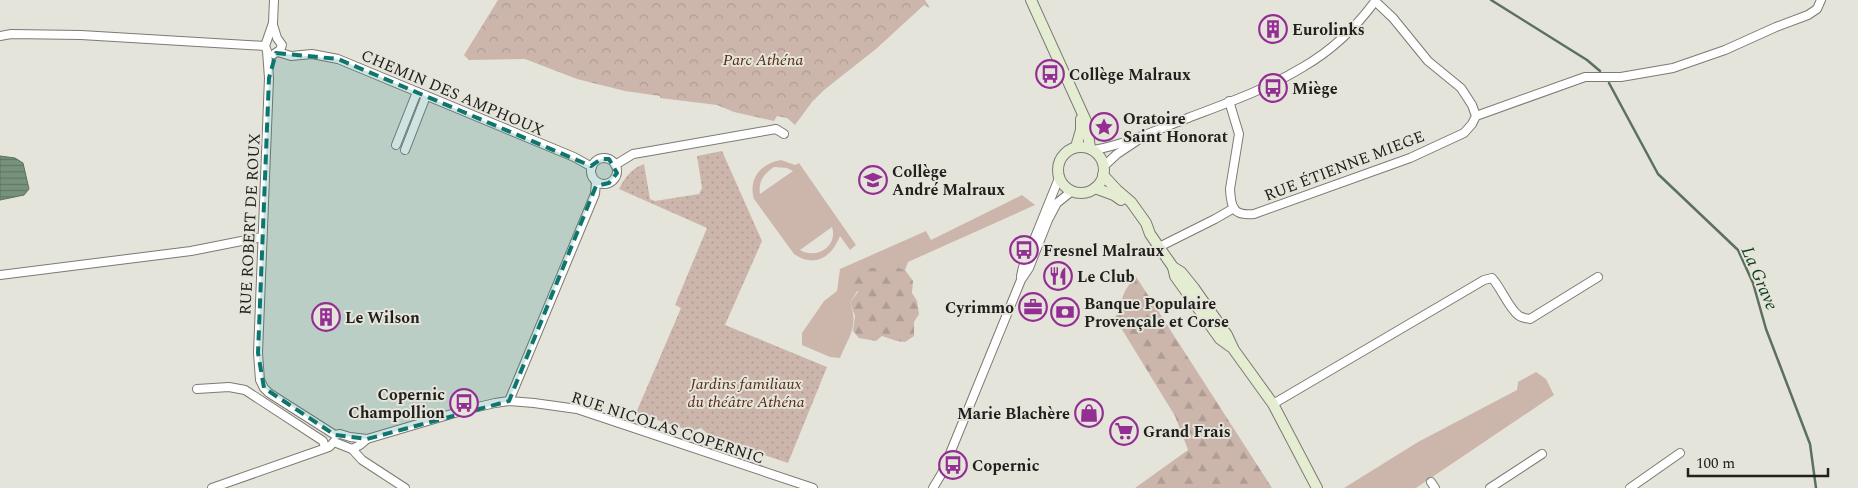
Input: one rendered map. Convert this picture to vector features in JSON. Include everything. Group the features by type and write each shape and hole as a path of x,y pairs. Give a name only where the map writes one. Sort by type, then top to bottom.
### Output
{"street":[{"name":"RUE ROBERT DE ROUX","path":"274,0 273,23 267,46 269,78 258,353 260,380 269,393 335,439"},
{"path":"1031,0 1086,122 1092,149 1101,157 1104,171 1117,190 1131,202 1146,223 1150,234 1173,267 1175,276 1220,339 1234,350 1273,404 1316,488"},
{"path":"1021,280 1023,267 1059,178 1058,167 1061,158 1067,151 1076,147 1092,149 1112,147 1271,84 1304,67 1345,35 1376,0 1428,61 1460,88 1472,105 1476,116 1586,77 1621,76 1673,68 1716,53 1808,15 1816,9 1821,0"},
{"name":"RUE ROBERT DE ROUX","path":"273,23 277,38"},
{"path":"0,36 11,34 81,35 267,46 270,38 277,38 282,45"},
{"name":"RUE ROBERT DE ROUX","path":"269,78 277,53 282,45"},
{"name":"CHEMIN DES AMPHOUX","path":"282,45 301,54"},
{"name":"CHEMIN DES AMPHOUX","path":"267,46 277,53 292,56 312,54 338,59 574,157 592,167"},
{"path":"396,145 417,92"},
{"path":"405,150 426,96"},
{"path":"1158,247 1234,208 1230,189 1239,134 1229,101"},
{"path":"1076,147 1082,130 1079,108"},
{"name":"RUE ÉTIENNE MIEGE","path":"1234,208 1242,215 1254,214 1410,158 1464,133 1476,116"},
{"path":"615,165 633,154 776,129 784,134"},
{"path":"1059,178 1072,191 1082,193 1095,188 1100,182 1104,171 1117,154 1147,134"},
{"path":"509,401 595,194 596,182 592,176 592,167 601,159 609,159 615,165 617,173 612,181 604,184 596,182"},
{"path":"1095,188 1120,199 1141,228 1150,234"},
{"path":"933,488 942,473 1044,228 1057,203 1072,191"},
{"path":"0,275 191,250 262,237"},
{"path":"1273,404 1484,280 1492,278 1517,315 1523,318 1530,318 1598,277"},
{"path":"197,389 229,387 245,390 323,441 326,447"},
{"name":"RUE NICOLAS COPERNIC","path":"368,439 465,410 509,401 534,403 577,410 813,488"},
{"path":"212,488 329,447 340,434 368,439"},
{"path":"335,439 352,449 362,460 405,488"},
{"path":"352,449 368,439"},
{"path":"1630,488 1680,453"},
{"path":"1490,488 1542,454"},
{"path":"940,488 942,473"}],"highlighted area":[{"path":"276,53 338,59 591,166 601,159 609,159 617,173 609,183 596,186 509,401 367,439 335,435 264,388 258,353 269,78"}],"green space":[{"name":"Parc Athéna","path":"498,0 925,0 930,8 924,5 876,49 824,90 812,102 795,125 787,118 777,116 774,121 734,112 717,105 660,98 660,96 625,91 577,79 525,59 469,60 464,55"},
{"name":"Jardins familiaux du théâtre Athéna","path":"722,151 762,241 725,325 827,367 788,463 711,437 701,428 691,431 636,413 681,308 675,305 707,228 619,189 635,168 644,164 650,199 655,201 699,194 702,188 697,156"},
{"path":"781,160 795,165 799,163 856,245 850,250 840,236 832,250 821,258 809,260 794,254 754,199 753,185 758,173 762,168","holes":["774,167 787,168 793,171 760,194 762,178","832,227 832,240 825,249 813,253 800,250"]},
{"path":"1022,195 1035,205 908,262 905,270 889,267 872,269 850,302 854,318 852,331 840,358 830,357 802,345 802,333 824,301 837,291 840,269 926,231 931,240"},
{"path":"896,267 905,270 913,281 912,293 917,301 919,314 914,322 914,336 905,342 882,336 876,341 859,338 853,331 855,316 850,302 858,292 853,283 858,270"},
{"path":"1135,275 1272,488 1135,488 1188,450 1175,416 1115,318 1125,291"},
{"path":"1536,372 1546,379 1554,395 1416,488 1344,488 1418,442 1517,390 1518,382"}],"shaded area":[{"path":"0,156 15,158 23,163 29,189 24,195 0,200"}],"waterway":[{"name":"La Grave","path":"1491,0 1587,60 1600,71"},
{"name":"La Grave","path":"1609,83 1658,174 1738,250 1753,283 1766,329 1810,444 1816,488"}],"place":[{"name":"Eurolinks","path":"1273,29"},
{"name":"Collège Malraux","path":"1050,74"},
{"name":"Miège","path":"1273,88"},
{"name":"Oratoire Saint Honorat","path":"1104,127"},
{"name":"Collège André Malraux","path":"873,180"},
{"name":"Fresnel Malraux","path":"1024,250"},
{"name":"Le Club","path":"1058,276"},
{"name":"Cyrimmo","path":"1033,307"},
{"name":"Banque Populaire Provençale et Corse","path":"1065,312"},
{"name":"Le Wilson","path":"326,317"},
{"name":"Copernic Champollion","path":"464,403"},
{"name":"Marie Blachère","path":"1089,413"},
{"name":"Grand Frais","path":"1124,431"},
{"name":"Copernic","path":"953,465"}]}
